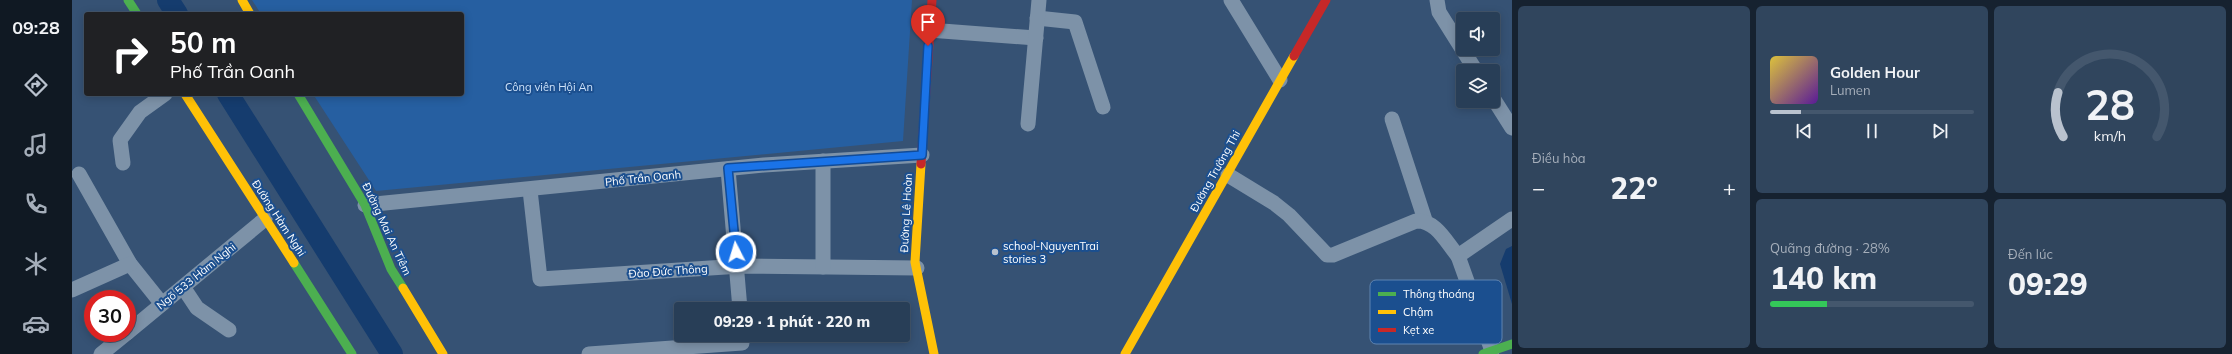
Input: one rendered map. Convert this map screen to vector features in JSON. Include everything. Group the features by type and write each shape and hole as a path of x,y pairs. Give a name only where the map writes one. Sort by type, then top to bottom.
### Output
{"street":[{"path":"128,0 136,12"},
{"path":"242,0 249,12"},
{"name":"Đường Lê Hoàn","path":"932,0 916,262 934,354"},
{"path":"1028,124 1039,0"},
{"path":"1231,0 1280,80"},
{"name":"Đường Trường Thi","path":"1125,354 1326,0"},
{"path":"1437,0 1440,12 1472,64"},
{"path":"1037,18 1074,22 1103,107"},
{"path":"929,30 1036,38"},
{"path":"123,163 120,140 140,112 162,96"},
{"name":"Đường Hàm Nghi","path":"186,96 352,354"},
{"name":"Đường Mai An Tiêm","path":"299,96 364,205 391,269 442,354"},
{"path":"1499,108 1512,128"},
{"path":"1392,119 1425,220"},
{"name":"Phố Trần Oanh","path":"364,205 530,190 728,168 922,155"},
{"path":"823,267 824,161"},
{"path":"728,168 738,266 740,302"},
{"path":"79,174 130,264 162,304"},
{"path":"1228,174 1289,215 1327,255 1333,255 1416,221 1425,220 1432,224 1458,256 1465,280"},
{"name":"Đào Đức Thông","path":"530,190 540,279 738,266 917,268"},
{"name":"Ngõ 533 Hàm Nghi","path":"136,326 265,219"},
{"path":"1458,256 1512,219"},
{"path":"73,288 130,264"},
{"path":"183,287 197,308 229,330"},
{"name":"Ngõ 533 Hàm Nghi","path":"101,354 116,342"},
{"path":"589,354 710,350 733,342"},
{"path":"1487,353 1512,344"}],"green space":[{"name":"Công viên Hội An","path":"252,0 912,0 903,141 376,191 314,96 464,96 464,12 260,12"}],"shaded area":[{"path":"1512,246 1512,304 1500,264 1506,249"}],"waterway":[{"path":"168,0 176,12"},
{"path":"229,96 392,354"}],"traffic: fast":[{"path":"128,0 136,12"},
{"path":"299,96 365,205 391,269 403,288"},
{"path":"294,263 352,354"},
{"path":"1483,354 1512,344"}],"traffic: slow":[{"path":"242,0 249,12"},
{"path":"1125,354 1294,56"},
{"path":"186,96 294,263"},
{"path":"921,164 915,262 934,354"},
{"path":"403,288 443,354"}],"traffic: jam":[{"path":"921,164 932,0"},
{"path":"1294,56 1326,0"}],"place":[{"name":"school-NguyenTrai stories 3","path":"995,252"}],"route":[{"path":"736,252 728,168 922,155 928,46"}]}
